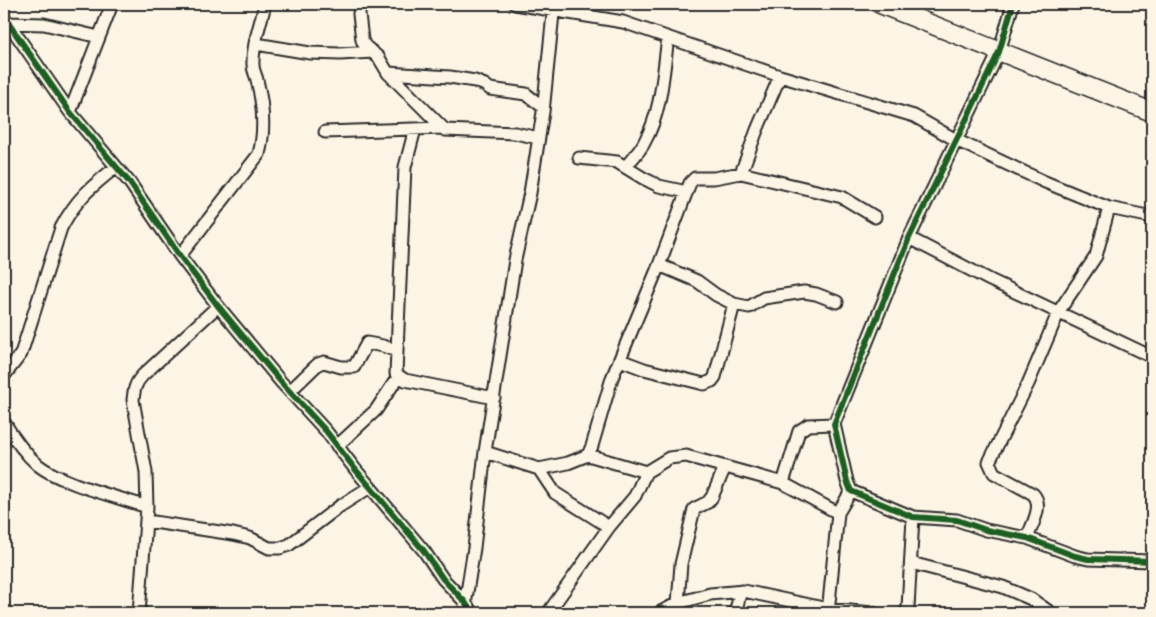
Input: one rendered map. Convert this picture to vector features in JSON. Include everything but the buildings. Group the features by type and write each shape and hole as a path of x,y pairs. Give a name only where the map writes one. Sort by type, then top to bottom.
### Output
{"main road":[{"path":"880,4 1152,112"}],"street":[{"path":"70,112 112,4"},
{"path":"180,256 259,154 262,143 263,116 253,56 265,4"},
{"path":"360,4 362,40 365,46 379,58 388,73 442,128 448,132 515,133 539,138"},
{"path":"515,4 554,7 623,22 780,76 914,116 956,140 1045,182 1109,208 1152,217"},
{"path":"1013,4 999,52 909,238 834,424 846,481 851,491 913,517 957,520 986,530 1027,538 1088,559 1152,561"},
{"path":"464,607 474,548 485,452 515,260 530,192 539,138 554,7"},
{"path":"6,20 44,24 99,37"},
{"path":"6,20 70,112 130,182 180,256 218,306 316,419 424,551 464,607 472,613"},
{"path":"626,166 644,144 660,103 668,38"},
{"path":"256,44 310,53 373,52"},
{"path":"388,73 441,76 475,81 490,89 526,94 543,107"},
{"path":"741,173 756,130 780,76"},
{"path":"325,132 442,128"},
{"path":"338,446 376,410 398,377 396,370 405,168 415,129"},
{"path":"579,158 617,162 659,186 687,192"},
{"path":"4,376 20,354 61,228 69,212 81,196 116,167"},
{"path":"588,455 612,378 659,265 690,183 695,178 714,178 741,173 842,197 875,217"},
{"path":"1027,538 1038,505 1038,498 994,473 989,462 1028,384 1059,311 1096,256 1109,208"},
{"path":"909,238 990,280 1059,311 1152,357"},
{"path":"659,265 697,281 716,295 734,304 750,307 764,298 804,292 816,294 837,302"},
{"path":"620,360 644,369 704,384 712,381 715,377 734,304"},
{"path":"139,613 148,507 146,472 133,400 136,382 218,306"},
{"path":"290,391 318,364 324,362 354,367 367,343 397,351"},
{"path":"398,377 494,398"},
{"path":"4,422 15,440 38,465 55,475 148,507"},
{"path":"783,483 799,431 808,425 834,424"},
{"path":"485,452 539,469 568,463 588,455 646,472"},
{"path":"548,613 609,527 635,496 646,472 669,458 686,456 783,483 838,513"},
{"path":"678,603 681,564 694,509 708,502 712,497 724,467"},
{"path":"539,469 555,493 609,527"},
{"path":"147,521 233,534 250,538 269,548 280,548 289,545 340,506 370,487"},
{"path":"828,611 838,513 851,491"},
{"path":"906,613 908,608 913,517"},
{"path":"911,563 1003,587 1031,599 1051,613"},
{"path":"735,613 741,592"},
{"path":"659,613 678,603 710,594 741,592 828,611 873,613"}],"cycle path":[{"path":"1013,4 999,52 909,238 834,424 847,481 851,491 913,517 957,520 986,530 1027,538 1088,559 1152,561"},
{"path":"4,17 70,112 130,183 180,256 218,306 281,382 326,431 472,613"}]}
